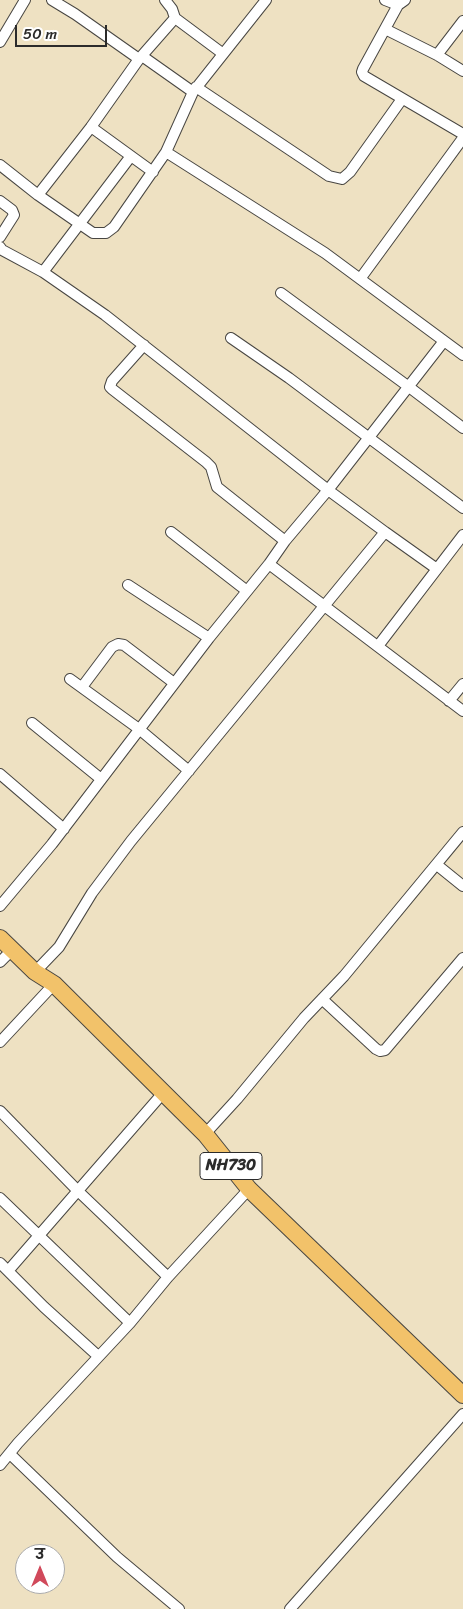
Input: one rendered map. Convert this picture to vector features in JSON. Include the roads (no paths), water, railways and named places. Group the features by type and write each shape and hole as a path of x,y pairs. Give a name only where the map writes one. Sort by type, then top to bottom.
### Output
{"highway":[{"name":"NH730","path":"0,938 35,972 54,984 205,1134 249,1189 463,1395"}],"street":[{"path":"0,42 25,0"},
{"path":"52,0 329,176 342,179 350,172 402,99"},
{"path":"165,0 172,9 175,18 222,53"},
{"path":"0,165 79,225 93,233 106,233 114,227 166,152 194,90 266,0"},
{"path":"360,279 463,136 364,76 362,72 401,2 385,0"},
{"path":"38,195 141,58 175,18"},
{"path":"437,55 463,21"},
{"path":"385,29 463,70"},
{"path":"91,127 153,172"},
{"path":"166,152 325,253 463,355"},
{"path":"43,272 131,156"},
{"path":"0,201 12,210 14,215 0,237"},
{"path":"0,247 2,250 43,272 90,304 328,490 437,569"},
{"path":"281,293 463,428"},
{"path":"231,338 289,378 463,508"},
{"path":"0,906 64,829 208,638 370,438 444,342"},
{"path":"144,345 112,381 110,387 206,462 211,467 218,487 285,541"},
{"path":"171,532 247,591"},
{"path":"35,972 59,947 92,893 131,840 386,532"},
{"path":"378,646 463,535"},
{"path":"269,564 463,711"},
{"path":"128,585 208,638"},
{"path":"82,687 112,647 118,644 124,646 174,682"},
{"path":"70,679 139,729 189,771"},
{"path":"449,701 463,684"},
{"path":"32,723 101,779"},
{"path":"0,774 64,829"},
{"path":"205,1134 238,1099 287,1037 344,976 463,832"},
{"path":"437,865 463,886"},
{"path":"0,962 12,950"},
{"path":"322,999 376,1049 380,1051 385,1050 463,958"},
{"path":"0,1042 54,984"},
{"path":"8,1271 163,1094"},
{"path":"1,1113 78,1191 168,1277"},
{"path":"0,1465 249,1189"},
{"path":"0,1198 130,1323"},
{"path":"0,1263 98,1356"},
{"path":"290,1609 463,1414"},
{"path":"10,1454 117,1557 179,1609"}]}
